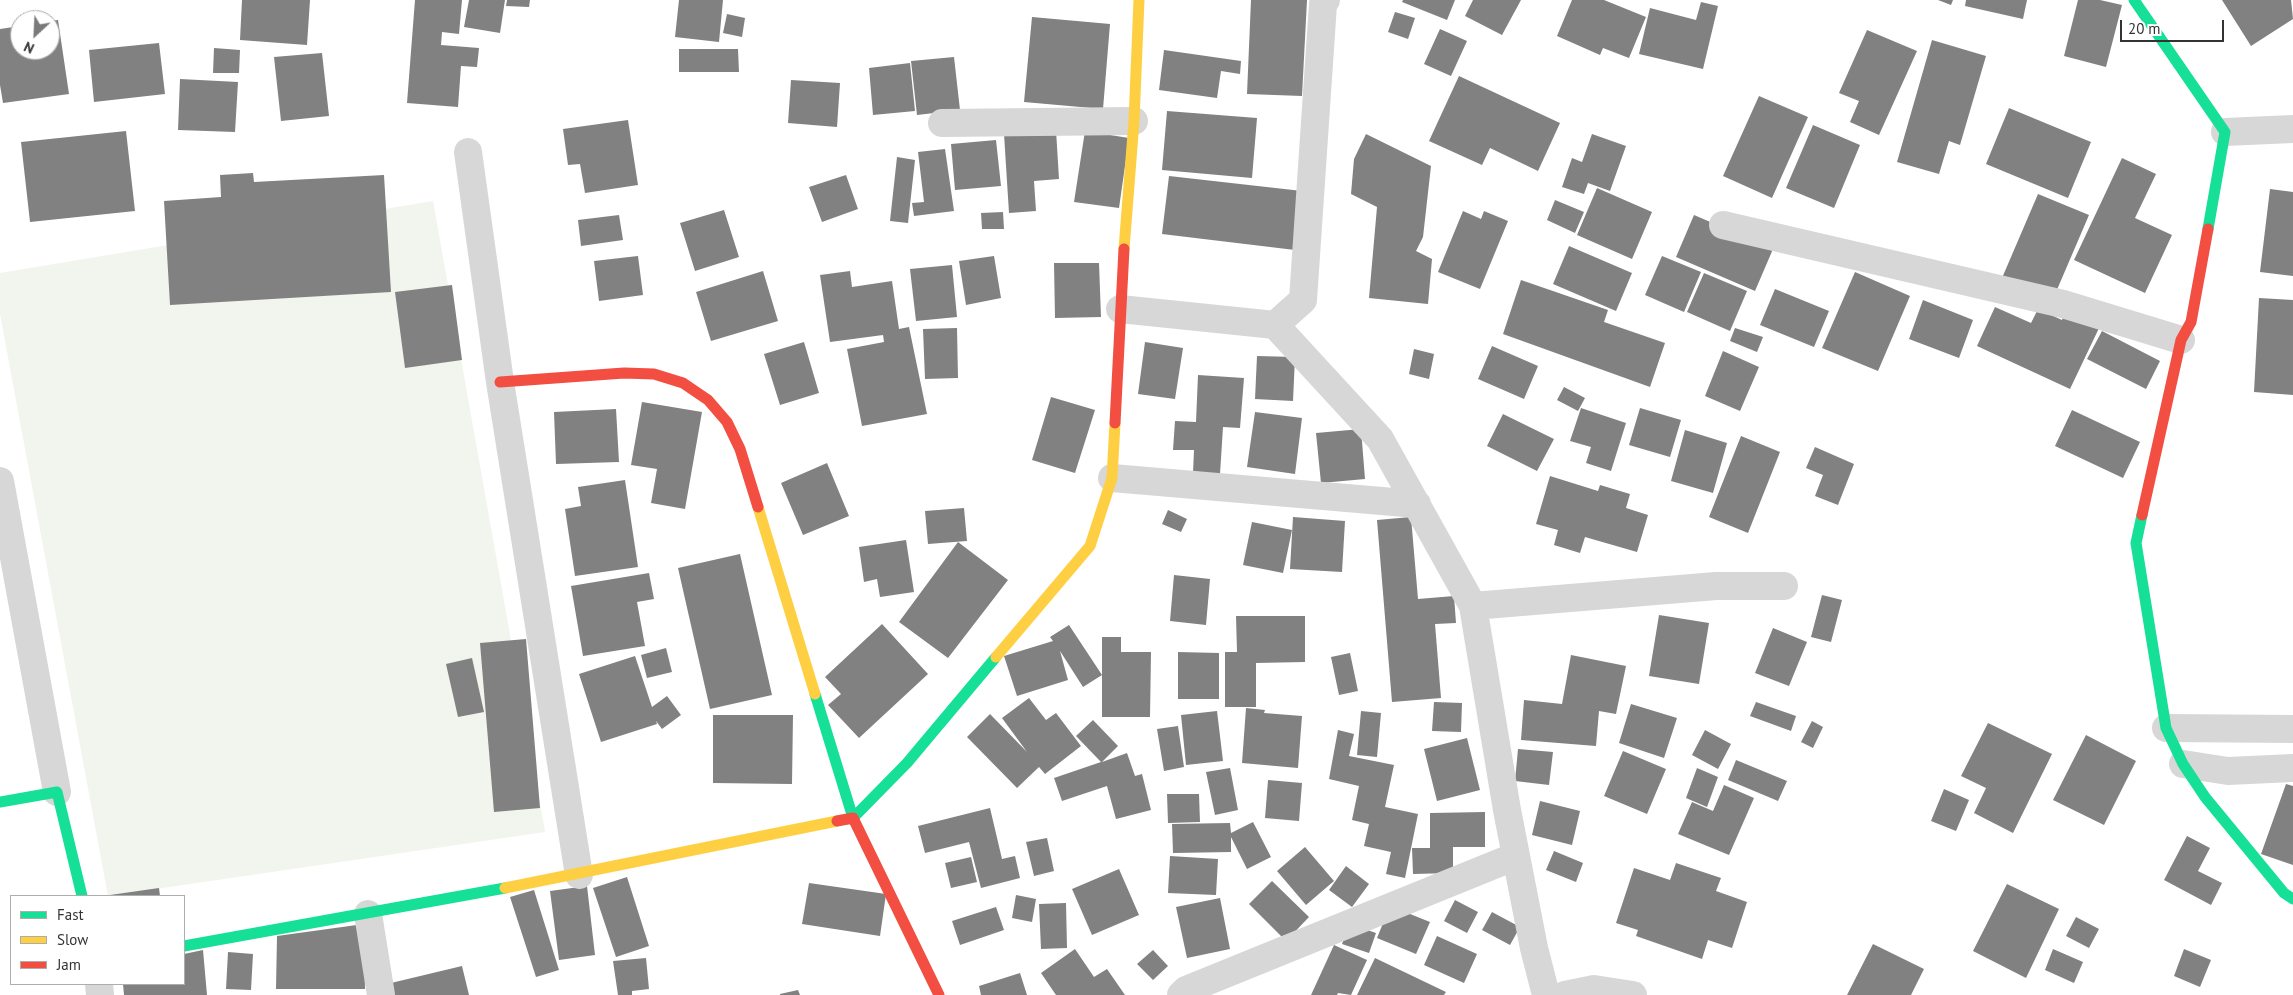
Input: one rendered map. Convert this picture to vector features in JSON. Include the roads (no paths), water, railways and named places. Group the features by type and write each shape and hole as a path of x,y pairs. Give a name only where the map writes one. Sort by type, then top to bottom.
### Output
{"street":[{"path":"185,946 579,875 853,818 907,764 1090,546 1112,478 1120,309 1134,121 1139,0"},
{"path":"1275,325 1303,300 1323,4 1326,0"},
{"path":"2134,0 2225,132 2191,322 2181,340 2136,543 2166,728 2183,764 2206,797 2284,894 2293,899"},
{"path":"942,123 1134,121"},
{"path":"2225,132 2293,129"},
{"path":"468,152 500,382 579,875"},
{"path":"1723,225 2063,304 2181,340"},
{"path":"1120,309 1275,325 1380,439 1473,606 1516,856 1534,948 1546,995"},
{"path":"500,382 624,373 654,374 683,383 708,400 727,422 740,449 853,818 939,995"},
{"path":"1112,478 1417,504"},
{"path":"0,480 57,792 82,895"},
{"path":"1473,606 1716,586 1784,586"},
{"path":"2166,728 2293,729"},
{"path":"2183,764 2228,770 2293,768"},
{"path":"2206,797 2228,770"},
{"path":"0,802 57,792"},
{"path":"1181,995 1186,990 1516,856"},
{"path":"368,914 381,995"},
{"path":"1565,995 1594,989 1633,995"}]}
